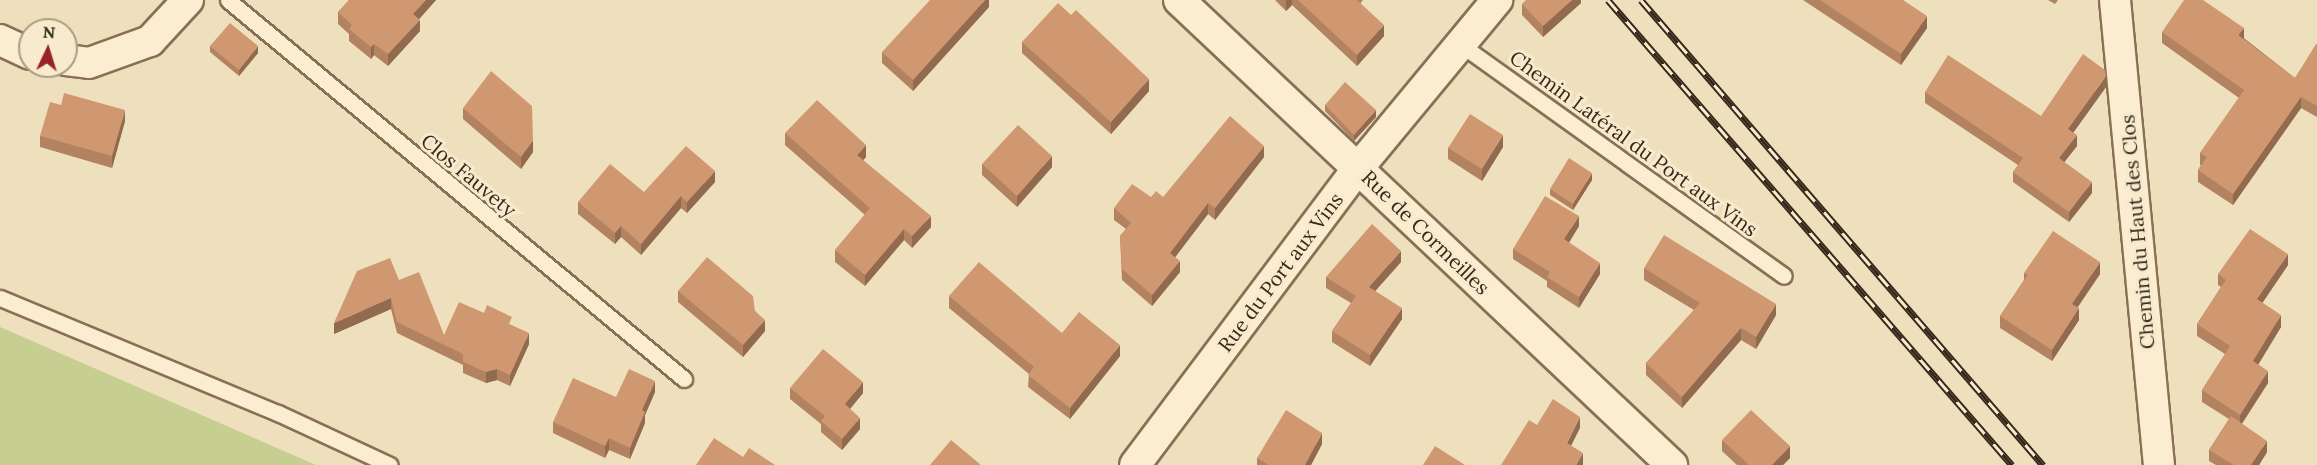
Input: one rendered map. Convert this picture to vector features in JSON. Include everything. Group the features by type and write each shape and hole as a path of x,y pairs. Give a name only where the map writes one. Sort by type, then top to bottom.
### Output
{"street":[{"path":"78,62 89,63 150,41 188,0"},
{"name":"Rue de Cormeilles","path":"1179,0 1359,167 1672,465"},
{"name":"Rue du Port aux Vins","path":"1135,465 1359,167 1497,0"},
{"name":"Chemin du Haut des Clos","path":"2115,0 2159,465"},
{"path":"0,40 18,48"}],"lane":[{"name":"Clos Fauvety","path":"228,0 684,379"},
{"name":"Chemin Latéral du Port aux Vins","path":"1460,44 1784,276"},
{"path":"0,298 278,413 390,465"}],"green space":[{"path":"0,327 316,465 0,465"}],"building":[{"path":"349,0 426,0 413,14 420,20 388,54 374,44 371,47 349,29 352,25 338,12"},
{"path":"930,0 985,0 913,80 882,52"},
{"path":"1298,0 1357,0 1384,25 1357,55"},
{"path":"1526,0 1572,0 1543,26 1522,4"},
{"path":"1820,0 1903,0 1927,16 1901,54"},
{"path":"2184,0 2203,0 2244,28 2238,35 2295,78 2317,44 2317,106 2301,97 2233,194 2198,170 2207,157 2200,153 2244,90 2162,32"},
{"path":"1058,3 1071,15 1076,10 1149,79 1111,122 1022,42"},
{"path":"230,23 258,46 239,70 210,46"},
{"path":"2083,54 2105,70 2106,76 2068,129 2077,135 2059,158 2092,182 2069,212 2013,172 2023,158 1925,92 1948,55 2041,116"},
{"path":"491,71 532,106 533,140 521,157 463,108"},
{"path":"1345,82 1376,110 1354,135 1325,105"},
{"path":"64,93 125,110 112,156 40,136 50,102 61,105"},
{"path":"817,100 866,145 857,155 931,216 912,236 904,229 865,275 835,250 870,208 785,133"},
{"path":"1470,114 1503,135 1482,169 1448,148"},
{"path":"1230,116 1264,146 1215,208 1208,203 1170,253 1180,261 1152,295 1122,269 1120,236 1131,223 1114,208 1132,184 1151,197 1156,191 1163,197"},
{"path":"1018,125 1052,156 1017,196 982,164"},
{"path":"686,146 715,171 687,202 681,196 641,244 621,226 615,233 578,202 610,164 644,192"},
{"path":"1569,158 1592,173 1573,204 1550,189"},
{"path":"1545,196 1579,216 1564,239 1600,263 1579,297 1547,277 1550,272 1513,249"},
{"path":"1372,224 1401,251 1369,287 1402,308 1370,355 1332,331 1356,296 1326,277"},
{"path":"2250,229 2288,254 2257,299 2281,315 2253,361 2268,371 2240,415 2202,390 2230,346 2197,324 2226,280 2218,274"},
{"path":"2053,231 2100,262 2072,304 2079,308 2052,350 2000,316 2028,275 2024,273"},
{"path":"1664,235 1776,304 1756,337 1741,328 1682,397 1646,363 1700,303 1644,268"},
{"path":"707,257 753,296 755,311 765,320 743,345 678,291"},
{"path":"390,258 399,280 419,272 444,335 459,302 484,313 487,305 512,317 509,324 529,333 510,375 497,369 486,372 463,362 463,354 397,322 391,298 334,323 357,271"},
{"path":"979,262 1062,333 1079,312 1120,345 1070,408 1028,375 1034,367 949,296"},
{"path":"823,349 863,382 845,404 860,418 842,439 821,421 825,416 790,388"},
{"path":"629,369 655,381 642,410 645,412 630,448 609,438 605,446 553,422 573,378 616,397"},
{"path":"1553,399 1580,417 1567,443 1583,453 1576,465 1501,465 1529,420 1537,425"},
{"path":"1286,410 1322,433 1305,465 1269,465 1257,458"},
{"path":"1751,410 1790,446 1772,465 1749,465 1722,440"},
{"path":"2231,416 2267,441 2251,465 2234,465 2209,450"},
{"path":"714,438 743,457 749,448 775,465 696,465"},
{"path":"951,440 981,465 930,465"},
{"path":"1435,446 1465,465 1423,465"}],"railway":[{"path":"1608,0 2012,465"},
{"path":"1641,0 2043,465"}]}
